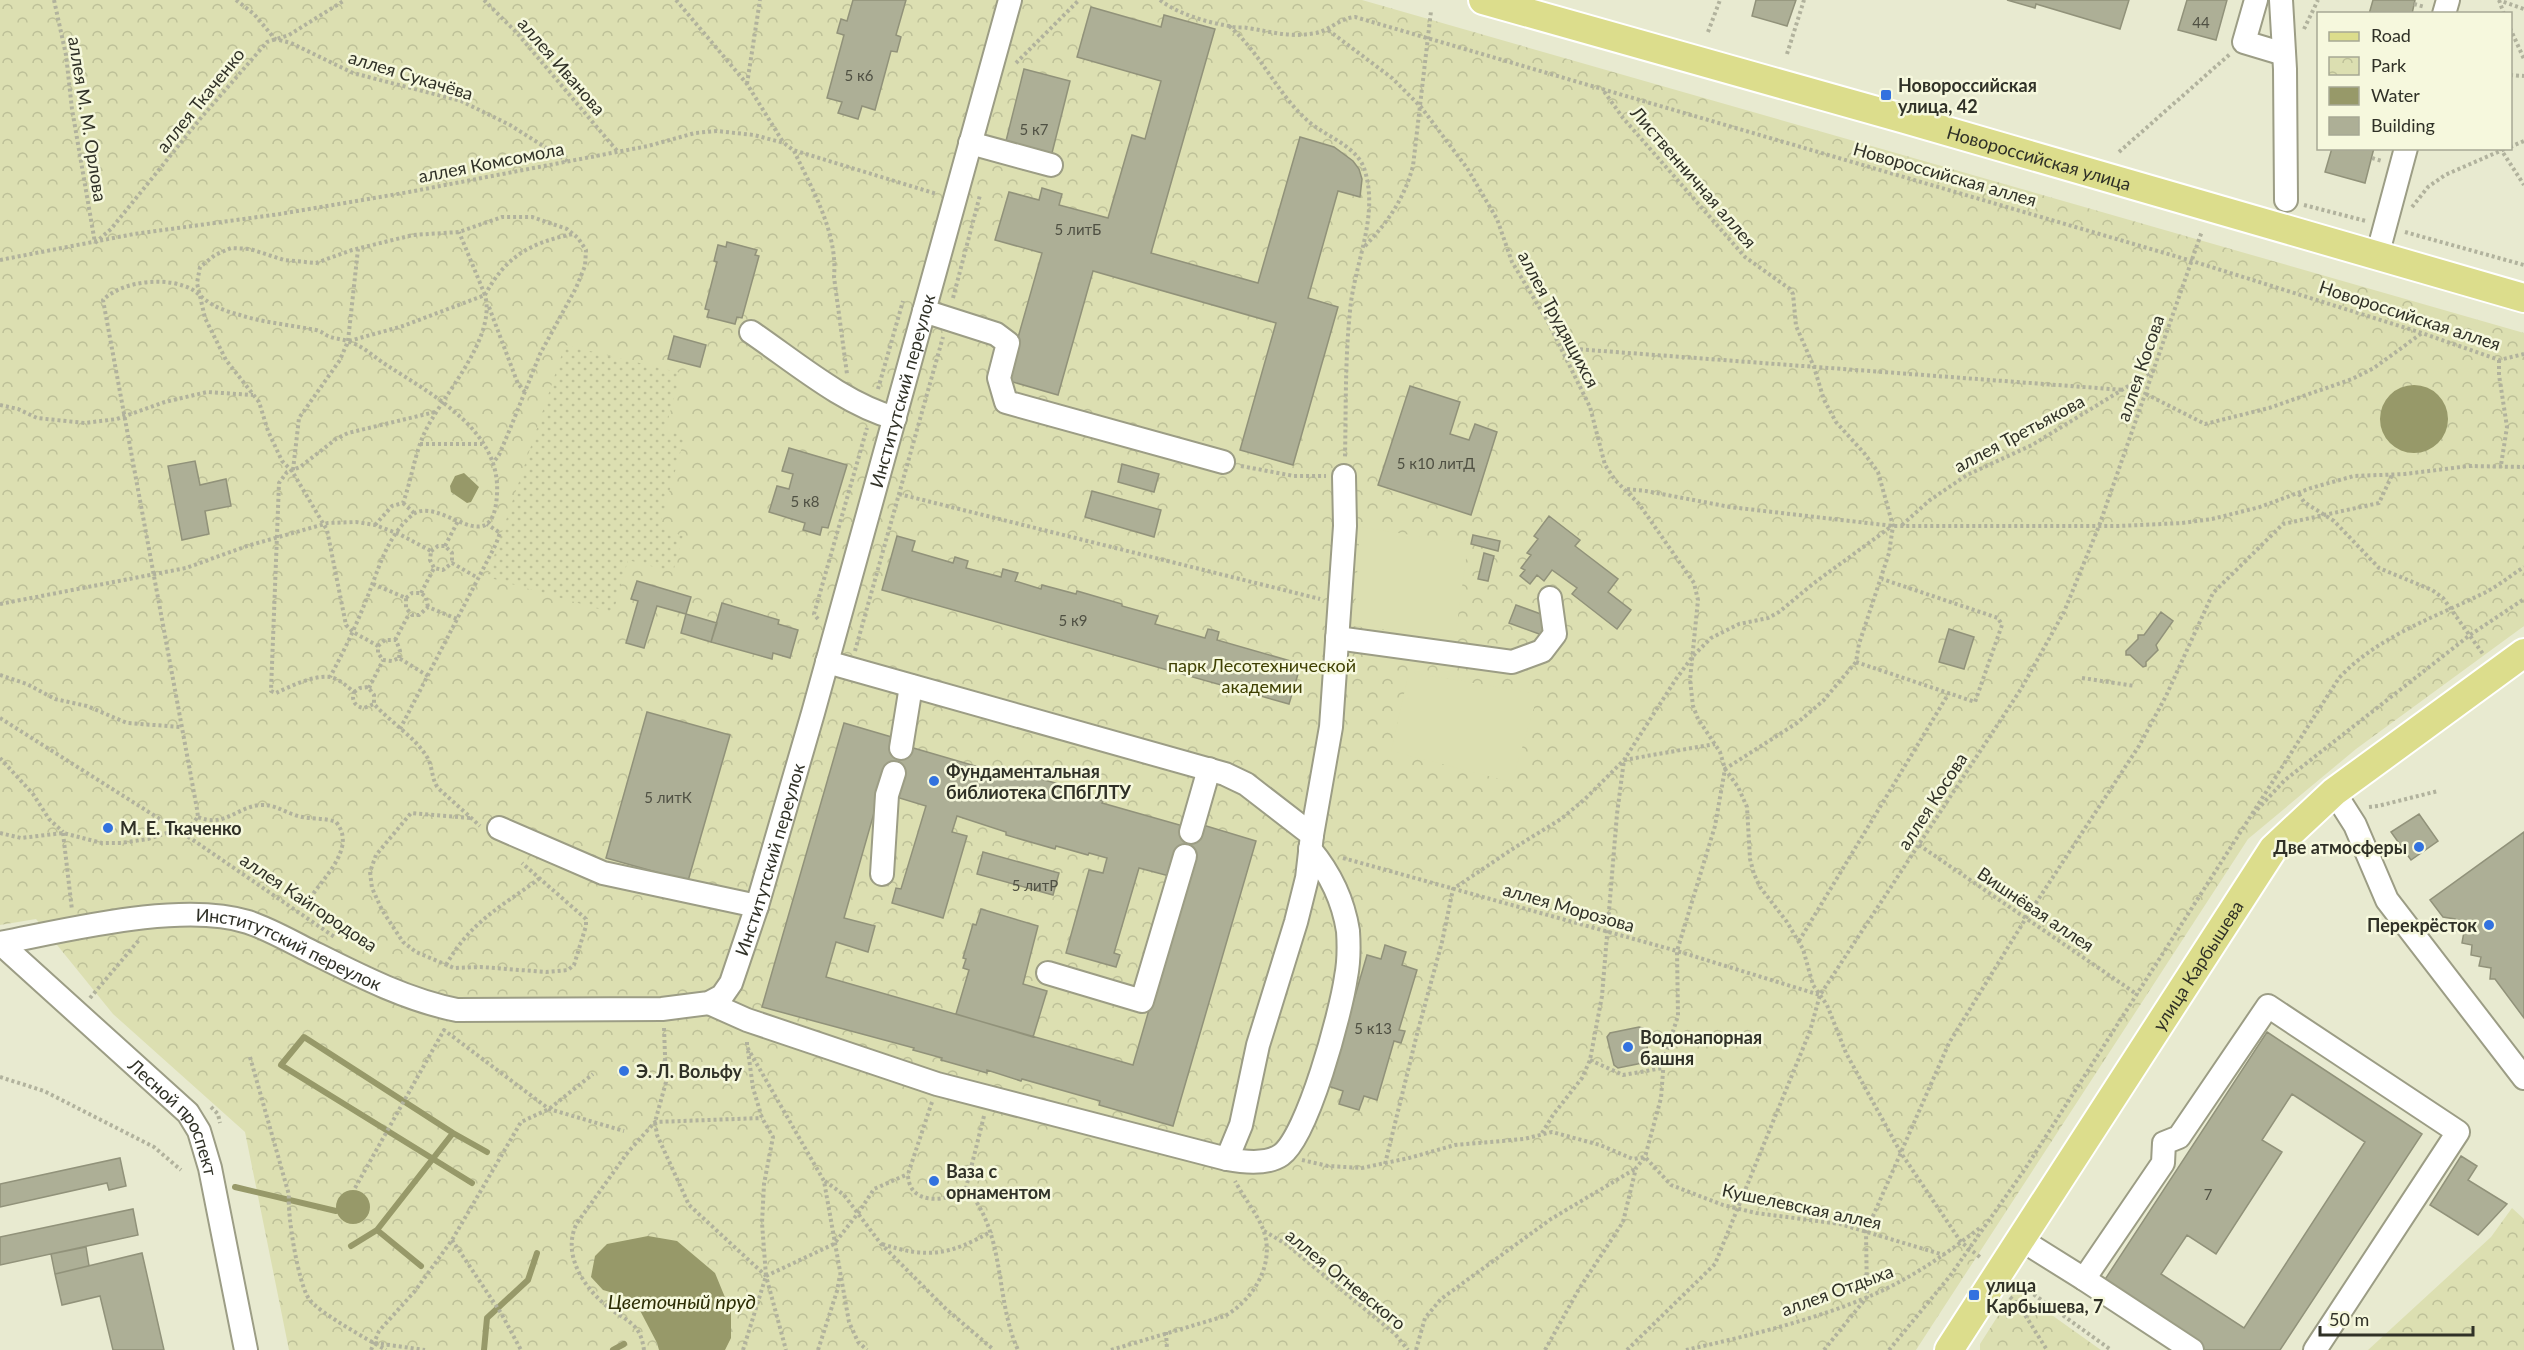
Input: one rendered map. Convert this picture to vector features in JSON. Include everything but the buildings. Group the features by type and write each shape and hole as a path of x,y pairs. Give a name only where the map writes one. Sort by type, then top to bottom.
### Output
{"main road":[{"name":"Новороссийская улица","path":"1483,0 1905,118 2524,298"},
{"name":"улица Карбышева","path":"1959,1342 2020,1239 2273,849 2339,800 2524,653"}],"street":[{"name":"Институтский переулок","path":"0,943 78,928 159,916 185,915 245,921 388,987 441,1007 458,1010 662,1009 709,1003 722,996 731,983 757,906 1010,0"},
{"path":"2256,0 2244,42 2284,54"},
{"path":"2281,0 2286,200"},
{"path":"970,143 1051,165"},
{"path":"2377,256 2405,150"},
{"path":"924,311 996,334 1008,343 999,378 1006,402 1223,462"},
{"path":"751,332 849,399 871,411 895,418"},
{"path":"1227,1159 1241,1125 1258,1045 1296,922 1307,878 1331,727 1345,526 1344,476"},
{"path":"1337,638 1512,662 1542,651 1555,634 1550,598"},
{"path":"709,1003 747,1020 937,1084 1227,1159 1244,1162 1272,1160 1281,1155 1297,1135 1308,1111 1334,1031 1347,976 1348,933 1340,898 1332,878 1311,842 1246,784 1209,769 827,662"},
{"path":"901,748 911,686"},
{"path":"1191,832 1209,769"},
{"path":"882,874 887,795 894,773"},
{"path":"2339,800 2355,825 2386,900 2524,1078"},
{"path":"491,828 603,873 757,906"},
{"path":"1048,973 1142,1001 1185,856"},
{"name":"Лесной проспект","path":"0,943 188,1113 199,1131 210,1168 246,1350"},
{"path":"2084,1279 2163,1163 2164,1143 2179,1137 2268,1006 2458,1132 2315,1350"},
{"path":"2020,1239 2192,1350"}],"path":[{"name":"аллея М. М. Орлова","path":"54,0 66,55 72,109 95,243"},
{"path":"236,0 254,14 275,39"},
{"name":"аллея Ткаченко","path":"95,243 111,229 159,172 254,54 267,42 289,35 345,0"},
{"name":"аллея Иванова","path":"484,0 549,69 618,152"},
{"path":"676,0 747,84 784,143"},
{"path":"747,84 760,0"},
{"path":"1016,63 1079,0"},
{"path":"1160,0 1173,10 1229,26 1247,27 1279,35 1303,35 1328,30"},
{"path":"1708,32 1720,0"},
{"path":"1787,54 1804,0"},
{"path":"2498,0 2524,9"},
{"path":"1365,247 1387,223 1406,191 1413,166 1431,11"},
{"name":"Новороссийская аллея","path":"1328,30 1346,18 1354,17 1429,37 1603,90 1879,168 2192,261 2422,333 2499,360 2524,354"},
{"path":"1223,462 1294,476 1344,476 1350,310 1365,247 1368,188 1365,169 1358,156 1307,121 1296,110 1253,51 1229,26"},
{"name":"аллея Трудящихся","path":"1328,30 1384,71 1421,107 1473,178 1497,219 1512,262 1562,348 1590,407 1605,465 1615,480 1626,489 1694,583 1698,600 1690,680 1694,706 1698,719 1715,744 1725,769 1738,787 1747,807 1750,860 1754,874 1760,887 1798,942 1806,958 1813,985 1827,1005 1851,1062 1901,1153 1961,1242 1986,1261"},
{"path":"2512,30 2524,59"},
{"name":"аллея Сукачёва","path":"275,39 291,44 353,73 461,101 510,125 567,161"},
{"path":"2119,152 2244,42"},
{"name":"Лиственничная аллея","path":"1603,90 1623,118 1745,257 1780,279 1790,289 1793,294 1796,326 1829,410 1878,472 1893,526"},
{"name":"аллея Комсомола","path":"0,260 134,234 280,214 409,192 648,146 695,133 717,131 754,135 784,143 793,150 977,207"},
{"path":"793,150 812,189 832,242 849,399"},
{"path":"2385,226 2409,211 2428,187 2445,175 2501,150 2524,186"},
{"path":"378,646 353,632 346,625 325,524 292,471 282,462 259,402 222,352 205,318 197,283 200,267 223,250 250,249 275,258 308,264 326,261 358,249 413,235 459,232 502,217 521,216 557,224 574,234 586,250 585,266 576,288 546,341 499,455 493,463"},
{"name":"аллея Косова","path":"1627,1350 1715,1264 1810,1031 1820,995 2030,675 2064,612 2099,526 2202,231"},
{"path":"459,232 518,384 525,392"},
{"path":"348,341 403,326 485,295 508,261 545,241 574,234"},
{"path":"292,471 299,418 340,360 348,341 358,249"},
{"path":"198,817 103,300 114,290 146,283 184,286 208,302 234,314 264,322 317,330 361,346 468,423 493,463 497,495 494,512 488,524"},
{"path":"403,503 420,444 435,412 470,360 488,306"},
{"path":"2146,393 2205,424 2269,408 2352,379 2374,368 2422,333"},
{"path":"1562,348 2124,390"},
{"path":"2499,360 2507,427 2501,465"},
{"name":"аллея Третьякова","path":"1902,525 1930,500 1967,475 2032,445 2153,371"},
{"path":"0,405 51,421 97,422 125,417 172,400 207,392 254,395"},
{"path":"354,692 330,677 304,682 276,693 271,691 279,483 287,472 292,471 348,433 435,412"},
{"path":"420,444 482,444"},
{"path":"1626,489 1730,507 1893,526 2099,526 2197,522 2260,507 2339,479 2469,466 2524,467"},
{"path":"1824,1350 1867,1297 1866,1232 1949,1043 2026,918 2139,746 2166,696 2213,593 2283,524 2379,503 2392,475"},
{"path":"899,494 1339,604"},
{"path":"2299,494 2304,502 2326,514 2379,567 2432,590 2443,598 2487,660"},
{"path":"403,503 414,513"},
{"path":"375,525 392,506 403,503"},
{"path":"330,677 353,632 394,532 414,513 438,512 470,526 488,524 500,533 400,729"},
{"path":"445,546 458,521"},
{"path":"0,604 153,576 193,566 247,546 325,524 356,522 375,525 431,550"},
{"path":"1416,1350 1425,1318 1441,1299 1568,1208 1636,1168 1646,1157 1661,1098 1666,1050 1678,1016 1677,951 1715,826 1725,769 1797,723 1823,701 1856,662 1859,644 1882,579 1893,526"},
{"path":"1386,1164 1442,942 1453,889 1572,812 1624,760 1693,656 1718,633 1739,624 1768,618 1779,612 1814,583 1893,526"},
{"path":"431,550 438,546 445,546 452,553 452,563"},
{"path":"431,550 430,560 434,568"},
{"path":"452,563 478,578"},
{"path":"434,568 443,570 452,563"},
{"path":"421,593 434,568"},
{"path":"1856,662 1975,702 2002,625 1998,618 1882,579"},
{"path":"373,584 406,598"},
{"path":"410,614 405,604 406,598 411,593 421,593 426,597 428,607"},
{"path":"2246,821 2284,780 2470,636 2524,599"},
{"path":"428,607 458,619"},
{"path":"410,614 419,615 428,607"},
{"path":"394,640 410,614"},
{"path":"394,640 385,640 378,646 378,653 383,660 392,661 399,658"},
{"path":"394,640 399,647 399,658"},
{"path":"399,658 428,676"},
{"path":"369,688 383,660"},
{"path":"0,675 27,684 60,701 87,706 127,723 181,727"},
{"path":"2082,678 2135,686"},
{"path":"354,692 362,687 369,688 374,695 374,704 427,756 434,782 438,788 470,818 491,828"},
{"path":"354,692 354,702 359,708 374,704"},
{"path":"1798,942 1949,693"},
{"name":"аллея Кайгородова","path":"0,718 248,876 344,944"},
{"path":"1624,760 1715,744"},
{"path":"0,758 33,794 49,819 63,833 70,904 78,928"},
{"path":"1542,1134 1553,1115 1582,1078 1590,1060 1602,996 1617,814 1624,760"},
{"path":"2339,800 2378,806 2438,791"},
{"path":"198,817 218,820 261,805 281,807 298,816 336,822 344,835 343,848 313,894"},
{"path":"470,818 411,813 376,855 371,866 374,895 398,935 416,952 454,968 481,967 546,972 568,970 574,965 586,926 585,919 516,857"},
{"path":"183,834 198,817"},
{"path":"0,833 21,838 63,833 102,843 122,843 148,839 176,830"},
{"name":"аллея Морозова","path":"1311,842 1453,889 1677,951 1820,995"},
{"name":"Вишнёвая аллея","path":"1919,845 2138,995"},
{"path":"446,965 459,944 476,924 540,878"},
{"path":"77,1011 159,916"},
{"path":"662,1009 667,1059 666,1082 655,1122 657,1135 688,1205 766,1276"},
{"path":"747,1020 747,1047 753,1088 762,1118 773,1137 764,1184 762,1223 766,1276 786,1350"},
{"path":"355,1188 444,1030 549,1109 624,1131"},
{"path":"747,1047 824,1181 849,1322 858,1342 867,1350"},
{"path":"250,1057 290,1195 288,1206 296,1253 309,1299 386,1350"},
{"path":"1590,1060 1623,1075 1664,1068"},
{"path":"371,1350 379,1332 433,1268 452,1240 521,1122 549,1109 593,1074"},
{"path":"0,1077 45,1091 154,1147 181,1170"},
{"path":"937,1084 908,1180 917,1194 926,1199 948,1198 966,1188"},
{"path":"988,1099 966,1188 992,1231 1007,1321 1018,1350"},
{"path":"644,1350 636,1328 600,1299 584,1281 572,1244 573,1231 588,1205 628,1152 655,1122 762,1118"},
{"path":"1281,1155 1347,1168 1386,1164 1455,1145 1524,1139 1552,1132 1566,1134 1633,1158 1646,1157"},
{"name":"Кушелевская аллея","path":"1646,1157 1671,1185 1737,1210 1840,1224 1944,1255"},
{"path":"1111,1350 1226,1316 1241,1305 1261,1279 1266,1264 1264,1231 1236,1183 1227,1159"},
{"path":"1545,1350 1584,1281 1623,1222 1636,1168"},
{"path":"743,1350 766,1276 834,1245 860,1212 874,1189 908,1174"},
{"path":"824,1181 844,1195 860,1212 881,1244 946,1309 994,1350"},
{"name":"аллея Отдыха","path":"1686,1350 1793,1322 1867,1297 1901,1281 1944,1255 1984,1224"},
{"path":"881,1244 916,1252 948,1252 960,1249 992,1231"},
{"name":"аллея Огневского","path":"1264,1231 1286,1244 1395,1334 1408,1350"},
{"path":"452,1240 501,1313 521,1350"},
{"path":"1889,1350 1950,1276 1968,1248"},
{"path":"818,1350 837,1291 840,1271"},
{"path":"2012,1279 2111,1350"},
{"path":"2004,1291 2020,1307 2047,1350"},
{"path":"1166,1332 1167,1350"},
{"path":"373,1342 425,1350"}],"green space":[{"name":"парк Лесотехнической академии","path":"0,0 1362,0 2524,333 2524,626 2356,749 2248,839 1916,1350 289,1350 245,1132 113,1014 36,919 0,925"},
{"path":"565,345 681,373 665,430 685,436 659,528 683,536 673,572 628,560 613,613 487,577"},
{"path":"1360,527 1468,544 1455,638 1354,626"},
{"path":"1409,672 1538,694 1512,782 1391,751"},
{"path":"2512,1208 2524,1219 2524,1350 2368,1350 2491,1237"},
{"path":"2015,1289 2101,1350 1980,1350 1980,1344"}],"water":[{"path":"2407,385 2421,385 2433,390 2443,400 2448,419 2443,438 2433,448 2421,453 2407,453 2395,448 2385,438 2380,426 2380,412 2385,400 2395,390"},
{"path":"464,473 479,487 471,502 467,503 451,492 450,486 455,476"},
{"path":"353,1190 365,1195 370,1207 365,1219 353,1224 341,1219 336,1207 341,1195"},
{"name":"Цветочный пруд","path":"648,1236 677,1241 715,1273 731,1312 731,1338 725,1350 659,1350 634,1299 603,1290 591,1277 595,1256 607,1244"}],"waterway":[{"path":"472,1183 281,1065 304,1037 453,1133 487,1152"},
{"path":"351,1246 377,1230 453,1133"},
{"path":"235,1187 336,1211"},
{"path":"377,1230 421,1266"},
{"path":"484,1350 487,1318 528,1280 537,1253"},
{"path":"613,1350 624,1344"}],"place":[{"name":"Новороссийская улица, 42","path":"1886,95"},
{"name":"Фундаментальная библиотека СПбГЛТУ","path":"934,781"},
{"name":"М. Е. Ткаченко","path":"108,828"},
{"name":"Две атмосферы","path":"2419,847"},
{"name":"Перекрёсток","path":"2489,925"},
{"name":"Водонапорная башня","path":"1628,1047"},
{"name":"Э. Л. Вольфу","path":"624,1071"},
{"name":"Ваза с орнаментом","path":"934,1181"},
{"name":"улица Карбышева, 7","path":"1974,1295"}]}
